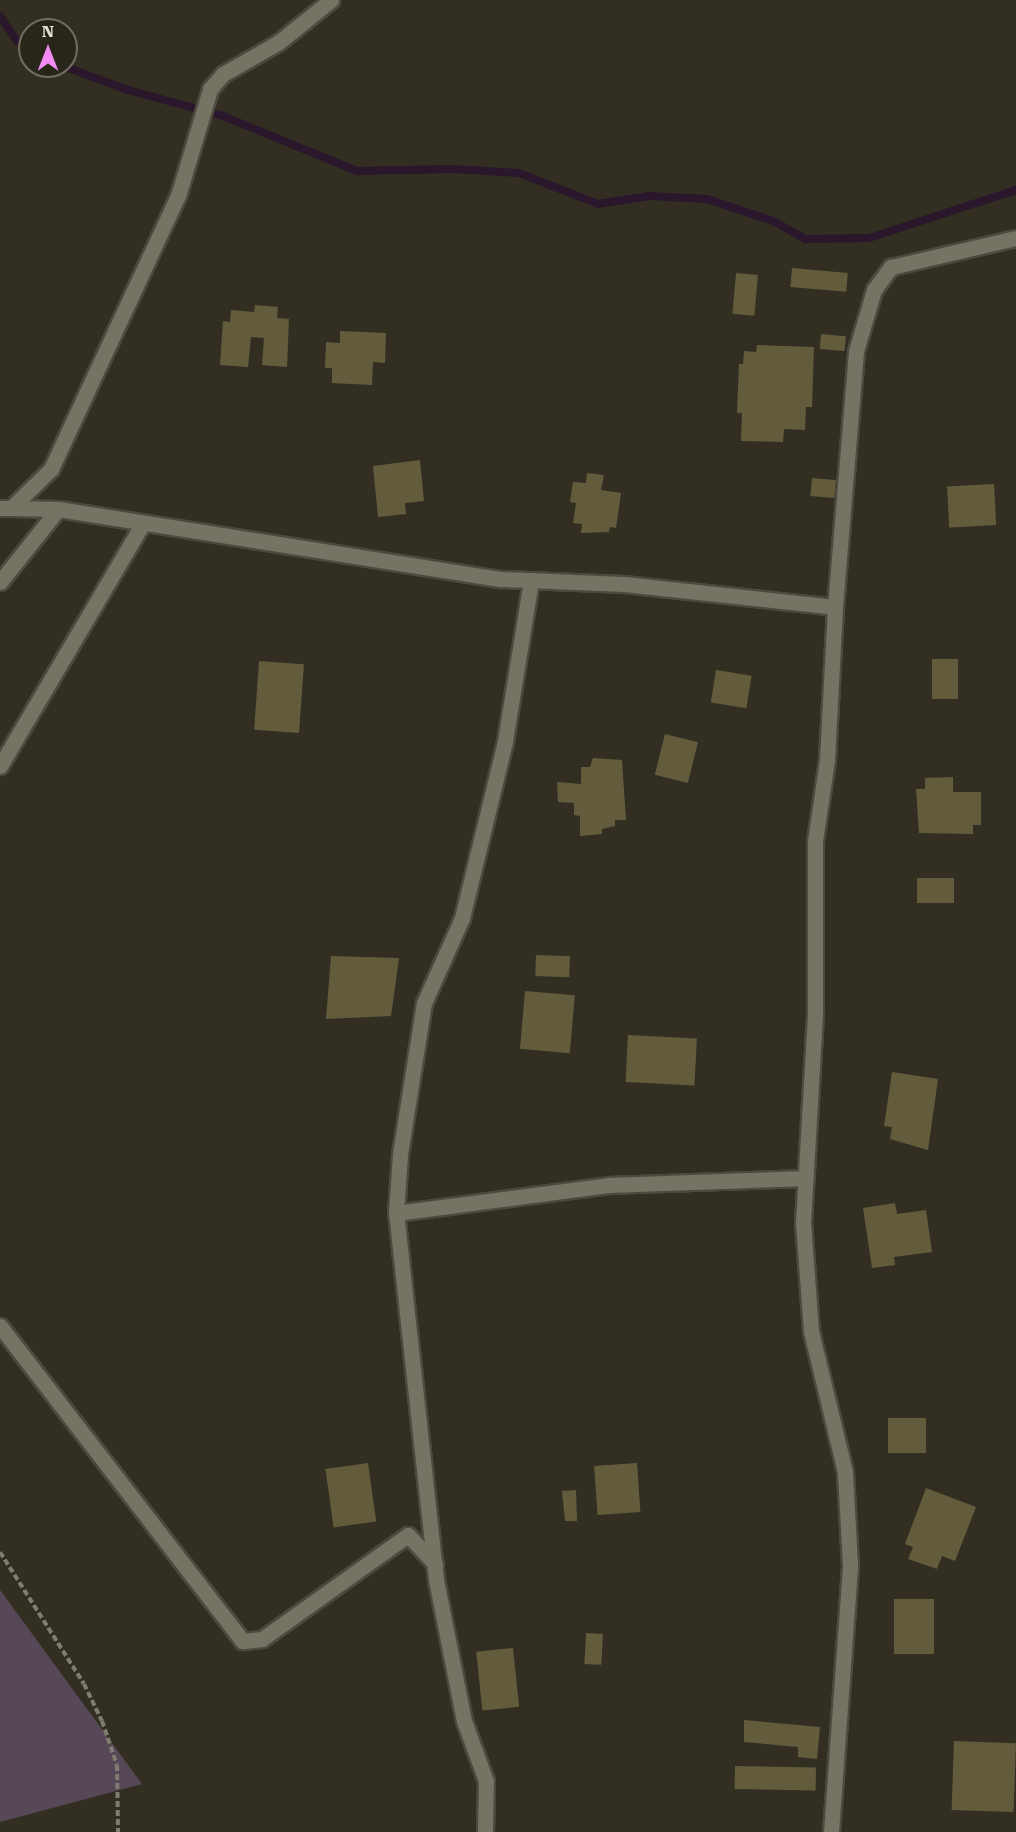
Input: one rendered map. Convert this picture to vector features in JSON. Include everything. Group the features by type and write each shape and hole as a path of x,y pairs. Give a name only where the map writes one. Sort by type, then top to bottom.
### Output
{"street":[{"path":"6,507 51,469 156,248 178,196 210,89 223,74 279,42 331,0"},
{"path":"831,1832 849,1553 845,1472 811,1331 805,1278 806,1178 815,1013 815,841 827,760 835,607 856,351 874,290 891,267 1016,238"},
{"path":"6,507 58,509 502,579 624,584 835,607"},
{"path":"0,582 58,509"},
{"path":"0,766 143,523"},
{"path":"485,1832 486,1781 464,1721 435,1564 396,1213 400,1154 424,1003 462,918 505,741 531,580"},
{"path":"396,1213 608,1185 806,1178"},
{"path":"0,1326 243,1641 262,1639 408,1535 435,1564"}],"path":[{"path":"0,1552 84,1684 102,1721 117,1765 118,1832"}],"shaded area":[{"path":"0,1590 142,1784 0,1822"}],"building":[{"path":"792,268 848,273 846,292 790,287"},
{"path":"736,273 758,275 754,316 732,314"},
{"path":"255,305 278,307 277,318 289,319 287,367 262,365 264,338 251,337 248,367 220,365 223,321 230,322 231,310 254,312"},
{"path":"340,331 386,333 385,363 373,362 372,385 332,383 332,368 325,368 326,342 340,343"},
{"path":"821,334 846,336 845,351 820,349"},
{"path":"757,345 814,347 812,407 806,407 805,430 784,429 783,442 741,441 742,413 737,413 739,364 743,364 744,351 756,352"},
{"path":"420,460 424,501 405,503 406,514 378,517 373,466"},
{"path":"587,473 604,475 601,490 621,493 616,528 610,527 609,532 581,533 582,524 573,523 576,503 570,502 573,482 586,483"},
{"path":"812,478 836,480 834,498 810,496"},
{"path":"994,484 996,525 949,527 947,486"},
{"path":"932,659 958,659 958,699 932,699"},
{"path":"259,661 304,664 299,733 254,730"},
{"path":"716,670 752,676 746,708 711,703"},
{"path":"665,734 698,742 688,783 655,775"},
{"path":"593,758 622,760 626,820 615,820 615,826 602,829 602,834 580,836 580,816 574,815 574,803 558,802 557,782 581,784 581,767 590,767"},
{"path":"953,777 953,792 981,792 981,825 973,825 973,834 919,833 916,789 925,789 925,778"},
{"path":"917,878 954,878 954,903 917,903"},
{"path":"536,955 570,956 569,977 535,976"},
{"path":"331,956 399,958 391,1016 326,1019"},
{"path":"525,991 575,995 570,1053 520,1049"},
{"path":"628,1035 697,1039 694,1086 626,1082"},
{"path":"892,1072 938,1079 928,1150 890,1139 892,1127 884,1126"},
{"path":"895,1203 897,1214 926,1210 932,1252 894,1257 895,1265 872,1268 863,1208"},
{"path":"888,1418 926,1418 926,1453 888,1453"},
{"path":"368,1463 376,1521 334,1527 325,1469"},
{"path":"637,1463 640,1512 598,1515 594,1466"},
{"path":"926,1488 976,1507 955,1561 942,1556 937,1569 908,1559 913,1547 905,1544"},
{"path":"576,1490 577,1521 565,1521 562,1491"},
{"path":"894,1599 934,1599 934,1654 894,1654"},
{"path":"586,1633 603,1634 601,1665 584,1664"},
{"path":"513,1648 519,1707 482,1711 476,1652"},
{"path":"744,1720 820,1727 817,1759 798,1757 798,1747 744,1742"},
{"path":"954,1741 1016,1743 1014,1812 952,1810"},
{"path":"735,1766 816,1767 816,1790 735,1789"}],"waterway":[{"path":"0,16 18,42"},
{"path":"78,72 128,90 223,116 357,171 453,169 519,173 598,204 649,196 707,199 773,221 806,239 869,238 1016,190"}]}
